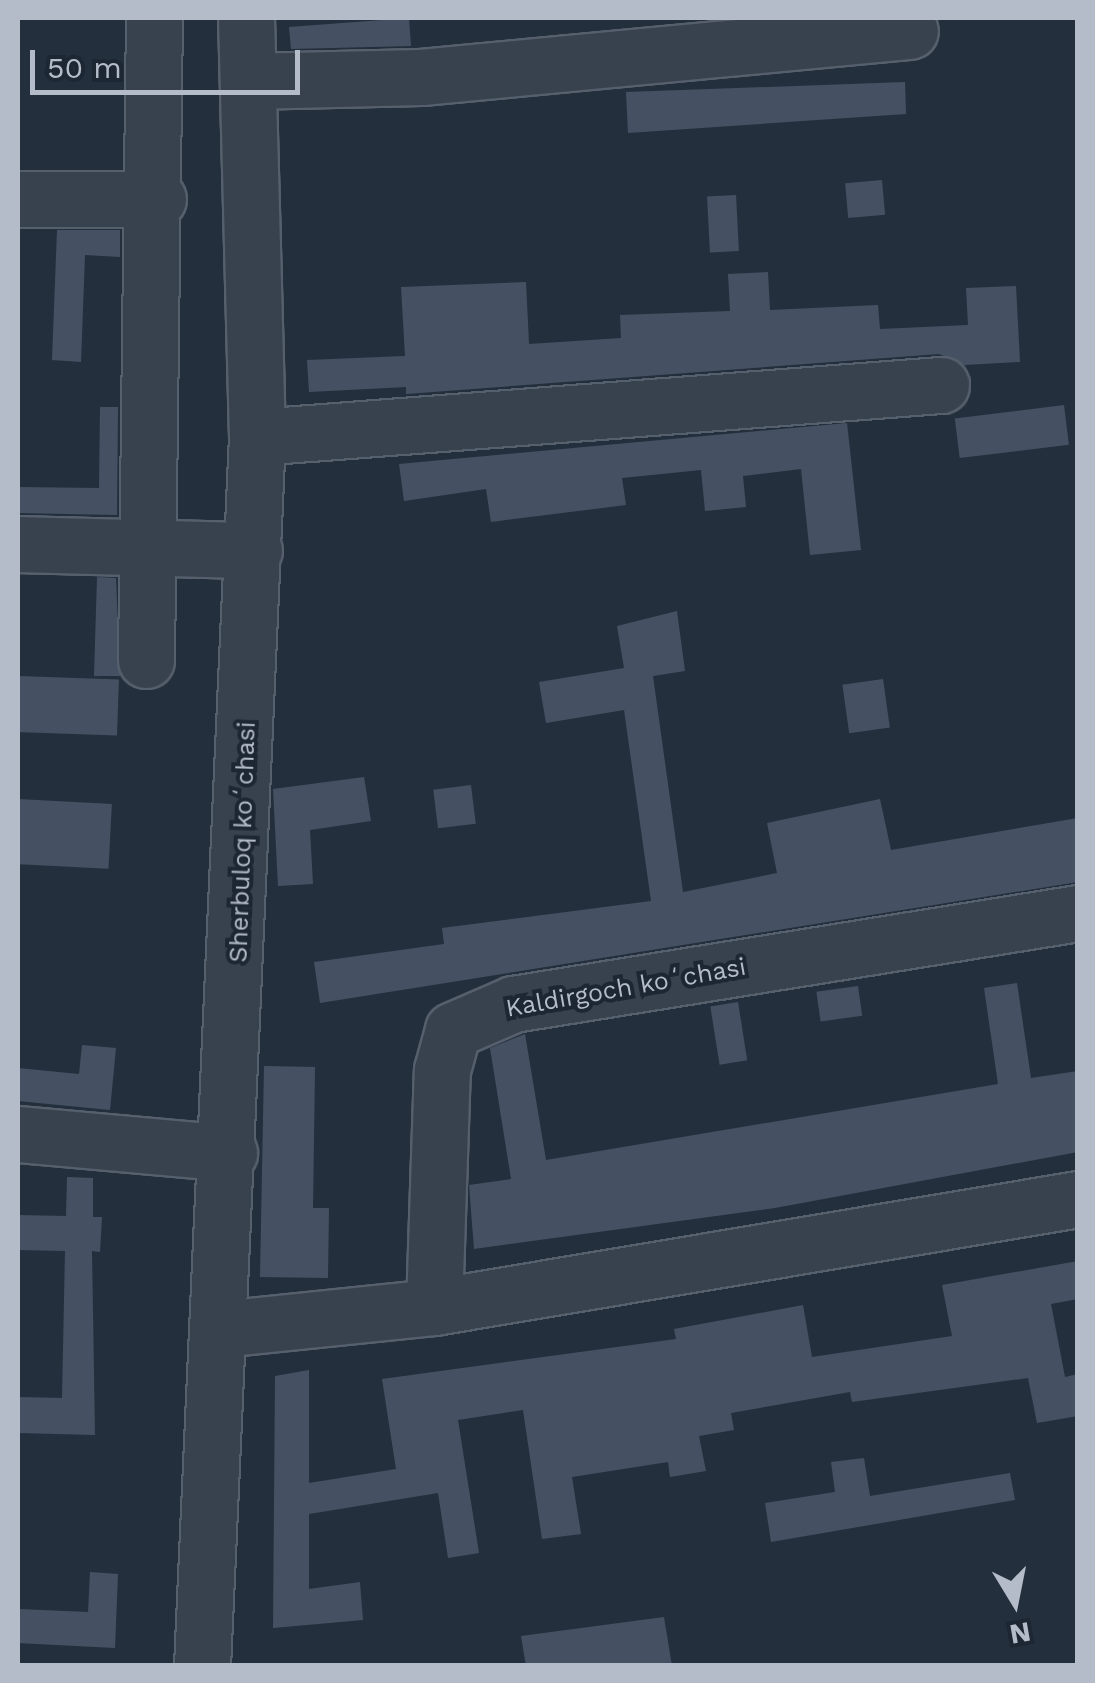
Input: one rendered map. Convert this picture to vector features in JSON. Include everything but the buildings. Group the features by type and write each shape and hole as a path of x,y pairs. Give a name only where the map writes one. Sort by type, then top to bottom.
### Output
{"street":[{"path":"146,660 158,200 154,18"},
{"name":"Sherbuloq koʻchasi","path":"202,1666 229,1153 254,550 257,436 246,18"},
{"path":"248,81 421,76 910,31"},
{"path":"18,199 158,200"},
{"path":"257,436 941,384"},
{"path":"18,544 254,550"},
{"name":"Kaldirgoch koʻchasi","path":"434,1307 442,1070 454,1030 514,1004 1078,913"},
{"path":"18,1134 229,1153"},
{"path":"220,1330 434,1307 1078,1199"}]}
